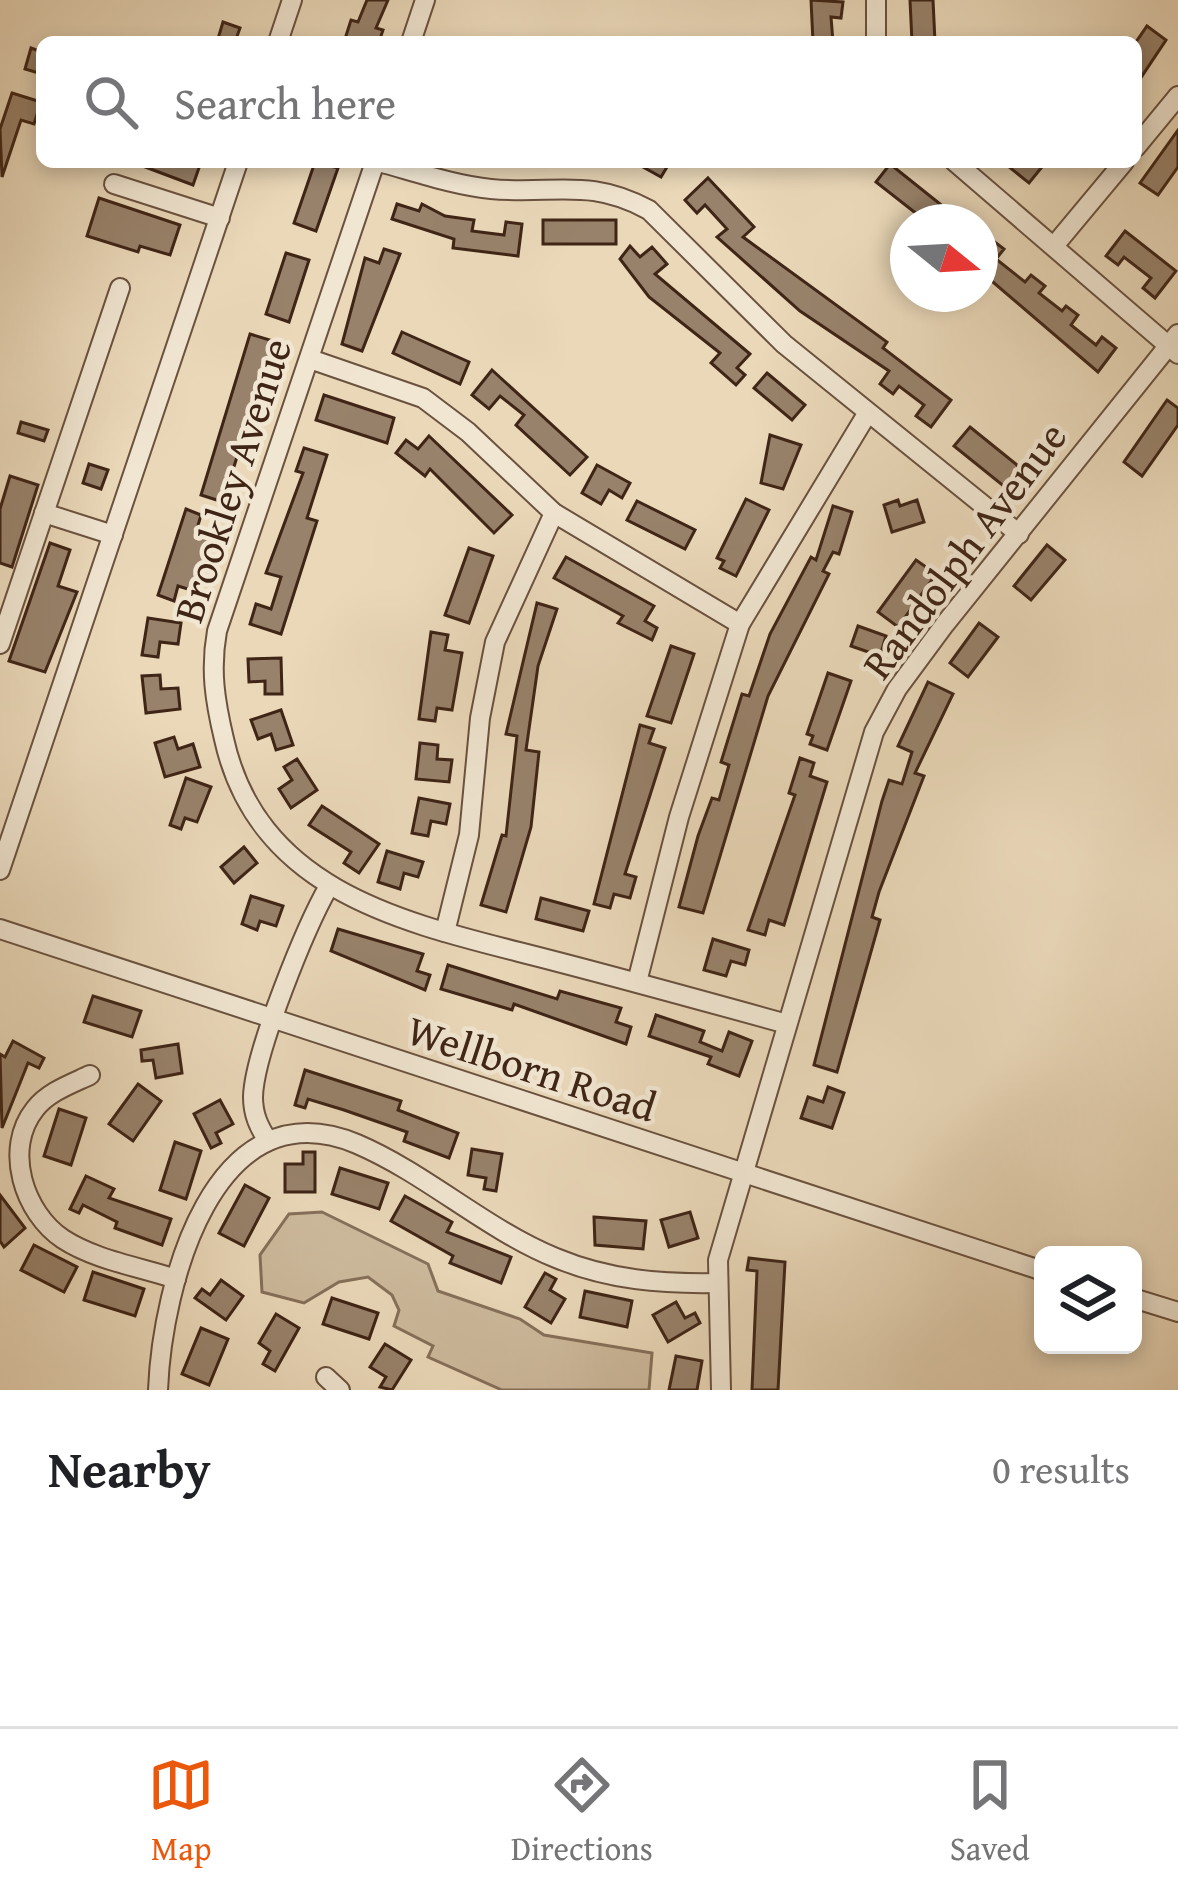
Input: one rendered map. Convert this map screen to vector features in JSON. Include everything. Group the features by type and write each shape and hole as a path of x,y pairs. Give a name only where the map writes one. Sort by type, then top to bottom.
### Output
{"street":[{"path":"280,36 292,0"},
{"path":"413,36 425,0"},
{"path":"876,0 876,36"},
{"path":"1142,140 1178,95"},
{"path":"0,870 236,168"},
{"name":"Brookley Avenue","path":"375,168 217,632 212,673 228,759 243,798 281,847 329,886 381,913 788,1024"},
{"path":"403,168 494,189 586,187 621,195 649,210 724,290 867,414 1018,534"},
{"path":"962,168 1175,345"},
{"path":"1054,246 1119,168"},
{"path":"114,184 220,218"},
{"path":"0,644 120,287"},
{"name":"Randolph Avenue","path":"721,1390 717,1283 721,1246 874,732 897,689 1175,345"},
{"path":"310,359 423,398 468,432 554,513 740,624"},
{"path":"637,982 679,817 740,624 867,414"},
{"path":"44,513 113,535"},
{"path":"445,932 469,835 480,718 495,642 554,513"},
{"path":"268,1141 256,1122 253,1094 301,942 329,886"},
{"name":"Wellborn Road","path":"0,929 1034,1268"},
{"path":"90,1075 53,1093 35,1108 23,1130 19,1154 30,1202 42,1222 79,1249 176,1279"},
{"path":"158,1390 176,1279 215,1185 240,1157 268,1141 306,1133 362,1146 530,1246 577,1266 647,1282 717,1283"},
{"path":"1142,1301 1178,1312"}],"shaded area":[{"path":"322,1212 428,1264 438,1291 520,1319 544,1335 652,1353 649,1390 502,1390 428,1357 433,1346 394,1326 399,1310 392,1295 368,1277 339,1282 304,1303 262,1292 260,1255 289,1214"}],"building":[{"path":"367,0 388,0 376,28 383,30 381,36 346,36 351,20 358,22"},
{"path":"811,0 843,2 841,18 831,17 833,36 813,36"},
{"path":"910,0 933,0 935,36 912,36"},
{"path":"223,22 240,28 237,36 219,36"},
{"path":"1147,26 1166,40 1142,76 1142,36"},
{"path":"31,48 36,50 36,72 25,69"},
{"path":"12,93 36,100 34,124 21,120 2,177 0,129"},
{"path":"1178,130 1178,167 1158,195 1140,183"},
{"path":"148,168 199,168 193,185"},
{"path":"313,168 338,168 316,231 294,223"},
{"path":"645,168 666,168 661,177"},
{"path":"887,168 895,168 940,204 904,204 876,182"},
{"path":"1010,168 1041,168 1029,183"},
{"path":"708,178 754,227 743,237 887,342 883,348 951,400 931,427 916,416 924,405 899,386 893,394 880,384 889,371 800,311 717,237 727,229 705,205 697,213 685,200"},
{"path":"99,198 180,225 170,255 140,246 138,252 87,236"},
{"path":"397,204 419,211 422,204 445,216 474,220 472,231 504,235 506,222 522,224 518,256 453,248 454,239 392,219"},
{"path":"543,220 616,220 616,244 543,244"},
{"path":"1125,231 1176,271 1155,298 1143,288 1151,278 1124,257 1118,265 1106,256"},
{"path":"630,246 640,257 652,247 667,264 655,274 750,354 737,368 745,375 736,385 711,363 720,353 649,297 620,259"},
{"path":"384,249 400,254 362,351 342,344 365,258 379,263"},
{"path":"286,253 309,260 289,322 266,314"},
{"path":"998,261 1025,282 1031,275 1045,286 1039,293 1062,311 1066,306 1078,315 1071,325 1096,345 1102,337 1116,348 1098,372 998,286"},
{"path":"402,332 469,362 460,384 393,353"},
{"path":"250,334 273,341 223,502 201,495"},
{"path":"492,370 587,457 570,475 516,425 524,415 500,396 489,409 472,395"},
{"path":"767,373 805,405 792,420 754,388"},
{"path":"324,395 394,418 387,443 316,420"},
{"path":"1167,400 1178,408 1178,425 1142,476 1124,462"},
{"path":"21,422 48,430 44,441 18,433"},
{"path":"970,427 1027,473 1011,492 954,446"},
{"path":"770,435 801,445 783,489 761,483"},
{"path":"429,436 512,515 494,533 430,469 425,476 396,453 406,440 418,449"},
{"path":"304,448 327,455 307,518 317,521 281,634 250,624 256,604 271,609 281,577 266,573 303,473 296,471"},
{"path":"89,464 108,470 101,489 83,483"},
{"path":"597,465 630,483 622,498 609,490 601,504 582,493"},
{"path":"10,476 38,485 12,567 0,563 0,509"},
{"path":"746,499 769,510 736,576 720,568 724,561 717,558"},
{"path":"898,500 900,506 917,500 924,522 892,532 884,505"},
{"path":"637,501 695,530 685,549 627,520"},
{"path":"833,506 852,512 839,554 833,552 823,571 829,574 768,696 703,913 679,907 712,798 719,800 729,765 721,762 742,694 749,696 770,634 811,557 816,560"},
{"path":"186,509 201,515 197,529 213,535 194,591 178,586 174,601 158,595"},
{"path":"50,543 70,550 58,586 77,592 45,672 9,661"},
{"path":"1047,545 1065,560 1031,600 1014,586"},
{"path":"469,548 493,556 469,623 445,615"},
{"path":"566,557 654,606 645,621 657,628 652,640 618,623 623,616 554,578"},
{"path":"916,560 936,574 898,627 878,612"},
{"path":"537,603 557,609 538,666 526,750 539,752 531,827 506,912 481,905 502,835 506,836 517,736 506,734"},
{"path":"148,618 181,623 178,644 160,642 158,657 142,655"},
{"path":"979,623 998,637 968,677 950,663"},
{"path":"858,626 886,636 880,656 851,646"},
{"path":"431,632 448,635 445,650 462,653 452,710 437,708 435,721 419,719"},
{"path":"671,646 694,654 671,723 647,716"},
{"path":"281,658 282,694 265,694 265,681 249,682 248,659"},
{"path":"828,673 851,681 827,750 810,744 813,736 807,734"},
{"path":"160,675 161,689 178,688 180,709 146,713 142,676"},
{"path":"928,682 953,694 915,773 924,776 879,892 872,917 880,920 837,1072 814,1065 882,801 889,780 902,784 912,752 898,746"},
{"path":"281,710 293,745 276,750 271,734 258,739 251,720"},
{"path":"640,725 654,729 649,743 665,748 625,874 636,877 630,898 614,894 610,908 594,904"},
{"path":"174,737 178,749 193,744 200,767 165,777 155,743"},
{"path":"420,743 438,745 437,759 452,760 449,782 416,779"},
{"path":"800,758 814,763 810,776 827,782 784,925 769,920 765,935 748,930 795,795 789,793"},
{"path":"297,759 317,790 291,808 279,789 292,780 284,767"},
{"path":"186,778 211,787 197,822 185,818 181,829 170,825"},
{"path":"419,798 450,804 446,824 431,821 428,836 412,833"},
{"path":"322,806 379,844 359,873 344,863 351,852 309,825"},
{"path":"244,847 257,863 234,883 221,867"},
{"path":"387,851 423,862 418,877 404,873 400,889 378,882"},
{"path":"251,896 283,906 276,926 260,921 257,930 242,924"},
{"path":"541,898 589,911 583,931 536,919"},
{"path":"338,929 423,954 417,971 430,975 425,990 331,951"},
{"path":"713,939 749,950 745,965 731,961 726,976 704,970"},
{"path":"448,965 557,999 560,991 621,1008 616,1022 631,1027 626,1044 514,1004 512,1010 441,989"},
{"path":"93,996 141,1011 132,1037 84,1022"},
{"path":"656,1015 704,1031 700,1042 722,1051 729,1032 752,1041 739,1076 708,1064 711,1057 649,1036"},
{"path":"13,1041 44,1058 39,1068 28,1063 2,1128 0,1054 5,1057"},
{"path":"178,1044 182,1073 156,1078 153,1060 142,1061 141,1050"},
{"path":"305,1070 401,1101 398,1110 458,1133 449,1158 404,1141 407,1132 344,1110 308,1099 305,1108 295,1105"},
{"path":"138,1084 161,1101 133,1141 109,1124"},
{"path":"828,1087 844,1093 832,1128 801,1118 808,1097 823,1102"},
{"path":"220,1100 233,1124 216,1133 221,1143 211,1148 194,1114"},
{"path":"59,1109 86,1118 71,1165 44,1156"},
{"path":"175,1142 201,1151 186,1199 160,1190"},
{"path":"472,1149 502,1154 496,1191 484,1189 486,1178 468,1175"},
{"path":"303,1152 315,1152 315,1192 285,1192 285,1164 303,1164"},
{"path":"340,1168 388,1183 379,1209 332,1194"},
{"path":"86,1176 114,1189 109,1198 171,1219 162,1245 115,1228 117,1222 83,1205 79,1213 70,1209"},
{"path":"245,1185 269,1198 244,1246 219,1233"},
{"path":"0,1195 25,1228 4,1247 0,1241"},
{"path":"405,1196 452,1222 447,1232 511,1257 501,1283 450,1263 453,1256 391,1221"},
{"path":"690,1212 698,1238 669,1247 661,1220"},
{"path":"594,1217 646,1221 643,1249 595,1245"},
{"path":"34,1245 77,1267 64,1292 21,1270"},
{"path":"749,1258 785,1262 778,1390 752,1390 757,1271 747,1270"},
{"path":"93,1272 144,1289 135,1316 84,1300"},
{"path":"545,1273 556,1279 550,1290 565,1299 551,1323 525,1307"},
{"path":"221,1280 243,1296 226,1320 195,1298 202,1289 210,1295"},
{"path":"585,1291 632,1301 627,1327 580,1317"},
{"path":"332,1298 378,1313 369,1339 323,1324"},
{"path":"676,1302 685,1318 695,1313 700,1323 668,1342 653,1315"},
{"path":"276,1314 299,1328 275,1371 263,1364 270,1351 259,1343"},
{"path":"201,1328 228,1339 209,1385 182,1374"},
{"path":"385,1344 411,1360 392,1390 380,1387 386,1377 370,1367"},
{"path":"676,1356 702,1361 697,1390 669,1390"}]}
